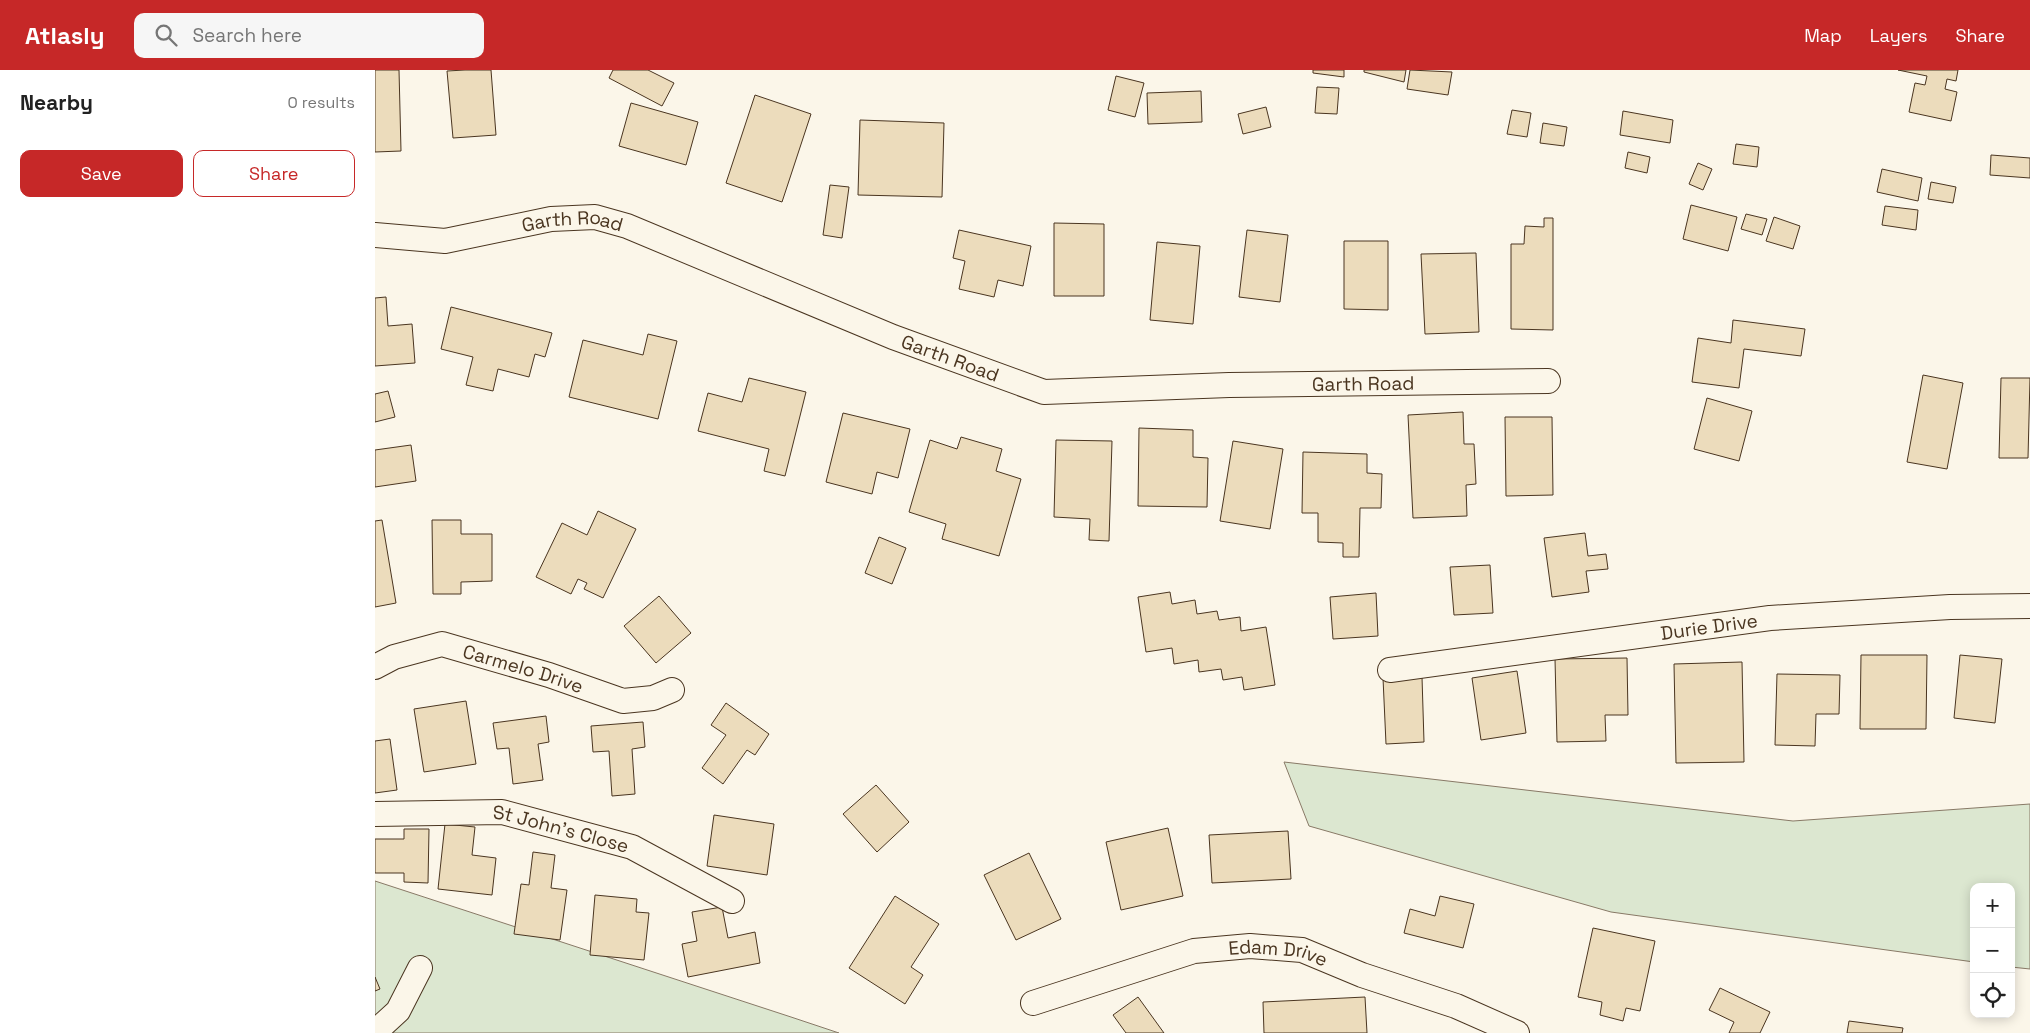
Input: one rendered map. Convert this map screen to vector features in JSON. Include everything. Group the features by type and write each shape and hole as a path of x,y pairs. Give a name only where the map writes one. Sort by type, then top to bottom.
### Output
{"street":[{"name":"Garth Road","path":"375,235 445,241 551,219 595,217 627,226 893,337 1044,392 1229,385 1548,381"},
{"name":"Durie Drive","path":"1390,670 1770,618 1950,607 2030,606"},
{"name":"Carmelo Drive","path":"375,667 394,657 442,644 549,675 623,702 653,698 672,690"},
{"name":"St John's Close","path":"375,814 502,812 632,847 732,901"},
{"name":"Edam Drive","path":"1033,1003 1194,951 1250,946 1302,950 1362,975 1456,1006 1517,1033"},
{"path":"375,1032 398,1011 420,968"}],"green space":[{"path":"1284,762 1793,821 2030,804 2030,969 2015,967 2015,883 1970,883 1970,961 1611,912 1309,826"},
{"path":"375,881 791,1017 839,1033 375,1033"}],"building":[{"path":"375,70 399,70 401,151 375,152"},
{"path":"491,70 496,135 453,138 447,71"},
{"path":"613,70 648,70 674,83 662,106 609,78"},
{"path":"1313,70 1344,70 1344,77 1313,73"},
{"path":"1364,70 1406,70 1404,82 1364,72"},
{"path":"1410,70 1452,72 1448,95 1407,89"},
{"path":"1898,70 1958,70 1956,81 1947,79 1945,89 1957,92 1951,121 1909,112 1915,83 1925,85 1927,76"},
{"path":"1116,76 1144,83 1135,117 1108,110"},
{"path":"1317,87 1339,88 1337,114 1315,113"},
{"path":"1201,91 1202,122 1148,124 1147,93"},
{"path":"755,95 811,114 782,202 726,183"},
{"path":"631,103 698,122 686,165 619,146"},
{"path":"1266,107 1271,127 1243,134 1238,114"},
{"path":"1512,110 1531,113 1527,137 1507,134"},
{"path":"1623,111 1673,120 1670,143 1620,135"},
{"path":"860,120 944,123 942,197 858,195"},
{"path":"1543,123 1567,127 1564,146 1540,143"},
{"path":"1736,144 1759,147 1757,167 1733,164"},
{"path":"1628,152 1650,157 1647,173 1625,168"},
{"path":"1991,155 2030,158 2030,178 1990,175"},
{"path":"1698,163 1712,169 1703,190 1689,184"},
{"path":"1882,169 1922,178 1918,201 1877,192"},
{"path":"1931,182 1956,187 1953,203 1928,199"},
{"path":"830,185 849,187 842,238 823,235"},
{"path":"1691,205 1737,217 1728,251 1683,239"},
{"path":"1885,206 1918,210 1916,230 1882,225"},
{"path":"1746,214 1767,219 1762,235 1741,229"},
{"path":"1774,217 1800,226 1793,249 1766,241"},
{"path":"1544,218 1553,218 1553,330 1511,329 1511,244 1524,244 1525,226 1544,227"},
{"path":"1054,223 1104,224 1104,296 1054,296"},
{"path":"959,230 1031,246 1023,286 998,280 994,297 959,289 965,261 953,258"},
{"path":"1247,230 1288,235 1280,302 1239,297"},
{"path":"1344,241 1388,241 1388,310 1344,309"},
{"path":"1157,242 1200,246 1193,324 1150,320"},
{"path":"1476,253 1479,332 1425,334 1421,254"},
{"path":"386,297 388,326 412,324 415,363 375,366 375,298"},
{"path":"451,307 552,333 545,357 535,354 529,377 498,369 493,391 466,385 473,357 441,349"},
{"path":"1733,320 1805,329 1801,356 1744,349 1739,388 1692,382 1698,338 1731,343"},
{"path":"648,334 677,341 658,419 569,397 583,340 643,355"},
{"path":"1923,375 1963,383 1947,469 1907,462"},
{"path":"749,378 806,392 785,476 764,471 769,449 698,431 708,393 742,402"},
{"path":"2001,378 2030,378 2028,458 1999,458"},
{"path":"388,391 395,417 375,422 375,394"},
{"path":"1707,398 1752,411 1739,461 1694,449"},
{"path":"1463,412 1464,444 1474,444 1476,484 1466,485 1467,516 1413,518 1408,415"},
{"path":"843,413 910,429 898,478 877,472 872,494 826,482"},
{"path":"1505,417 1552,417 1553,495 1506,496"},
{"path":"1139,428 1193,430 1193,457 1208,458 1207,507 1138,506"},
{"path":"961,437 1002,449 996,471 1021,479 999,556 942,539 946,524 909,512 930,440 957,449"},
{"path":"1056,440 1112,441 1109,541 1089,540 1090,519 1054,517"},
{"path":"1233,441 1283,449 1270,529 1220,521"},
{"path":"411,445 416,481 375,487 375,450"},
{"path":"1303,452 1367,454 1367,473 1382,474 1381,508 1360,508 1359,557 1343,557 1343,543 1318,542 1318,513 1302,513"},
{"path":"598,511 636,529 603,598 584,589 587,583 578,579 571,594 536,577 562,523 587,535"},
{"path":"382,520 396,603 375,607 375,521"},
{"path":"432,520 461,520 461,534 492,534 492,581 461,582 461,594 433,594"},
{"path":"1585,533 1588,556 1606,554 1608,569 1586,571 1589,592 1552,597 1544,538"},
{"path":"879,537 906,548 892,584 865,573"},
{"path":"1490,565 1493,613 1454,615 1450,567"},
{"path":"1170,592 1172,604 1195,600 1197,614 1217,611 1219,620 1240,617 1241,631 1266,627 1275,685 1244,690 1242,677 1223,680 1221,669 1199,672 1198,660 1174,664 1172,648 1146,652 1138,597"},
{"path":"1376,593 1378,636 1333,639 1330,597"},
{"path":"659,596 691,633 656,663 624,626"},
{"path":"1861,655 1927,655 1926,729 1860,729"},
{"path":"1960,655 2002,659 1995,723 1954,718"},
{"path":"1627,658 1628,715 1605,715 1606,741 1557,742 1555,659"},
{"path":"1742,662 1744,762 1676,763 1674,664"},
{"path":"1517,671 1526,733 1481,740 1472,678"},
{"path":"1777,674 1840,675 1839,714 1816,714 1815,746 1775,745"},
{"path":"1422,677 1424,742 1386,744 1383,678"},
{"path":"466,701 476,764 424,772 414,709"},
{"path":"726,703 769,734 755,755 747,750 723,784 702,768 726,735 711,725"},
{"path":"546,716 549,742 538,744 543,780 513,784 509,748 497,749 493,723"},
{"path":"643,722 645,747 632,749 635,794 612,796 609,751 593,752 591,726"},
{"path":"390,739 397,790 375,793 375,741"},
{"path":"876,785 909,822 877,852 843,814"},
{"path":"714,815 774,824 767,875 707,866"},
{"path":"445,824 475,827 472,855 496,858 492,895 438,889"},
{"path":"1168,828 1183,896 1121,910 1106,842"},
{"path":"404,829 429,829 428,883 404,882 404,873 375,873 375,839 404,839"},
{"path":"1288,831 1291,879 1212,883 1209,835"},
{"path":"533,852 555,855 551,888 567,890 560,940 514,934 521,884 529,885"},
{"path":"1029,853 1061,919 1016,940 984,875"},
{"path":"595,895 637,899 636,912 649,913 644,960 590,955"},
{"path":"895,896 939,924 911,967 923,975 905,1004 849,968"},
{"path":"1440,896 1474,904 1463,948 1404,933 1410,909 1435,916"},
{"path":"722,907 728,938 755,932 760,963 688,977 682,944 697,941 692,912"},
{"path":"1593,928 1655,941 1640,1011 1626,1008 1623,1021 1600,1015 1602,1002 1578,997"},
{"path":"375,977 380,989 375,991"},
{"path":"1720,988 1770,1012 1760,1033 1729,1033 1734,1022 1709,1010"},
{"path":"1138,997 1164,1033 1126,1033 1113,1015"},
{"path":"1365,997 1367,1033 1264,1033 1263,1002"},
{"path":"1849,1021 1903,1028 1902,1033 1847,1033"}]}
